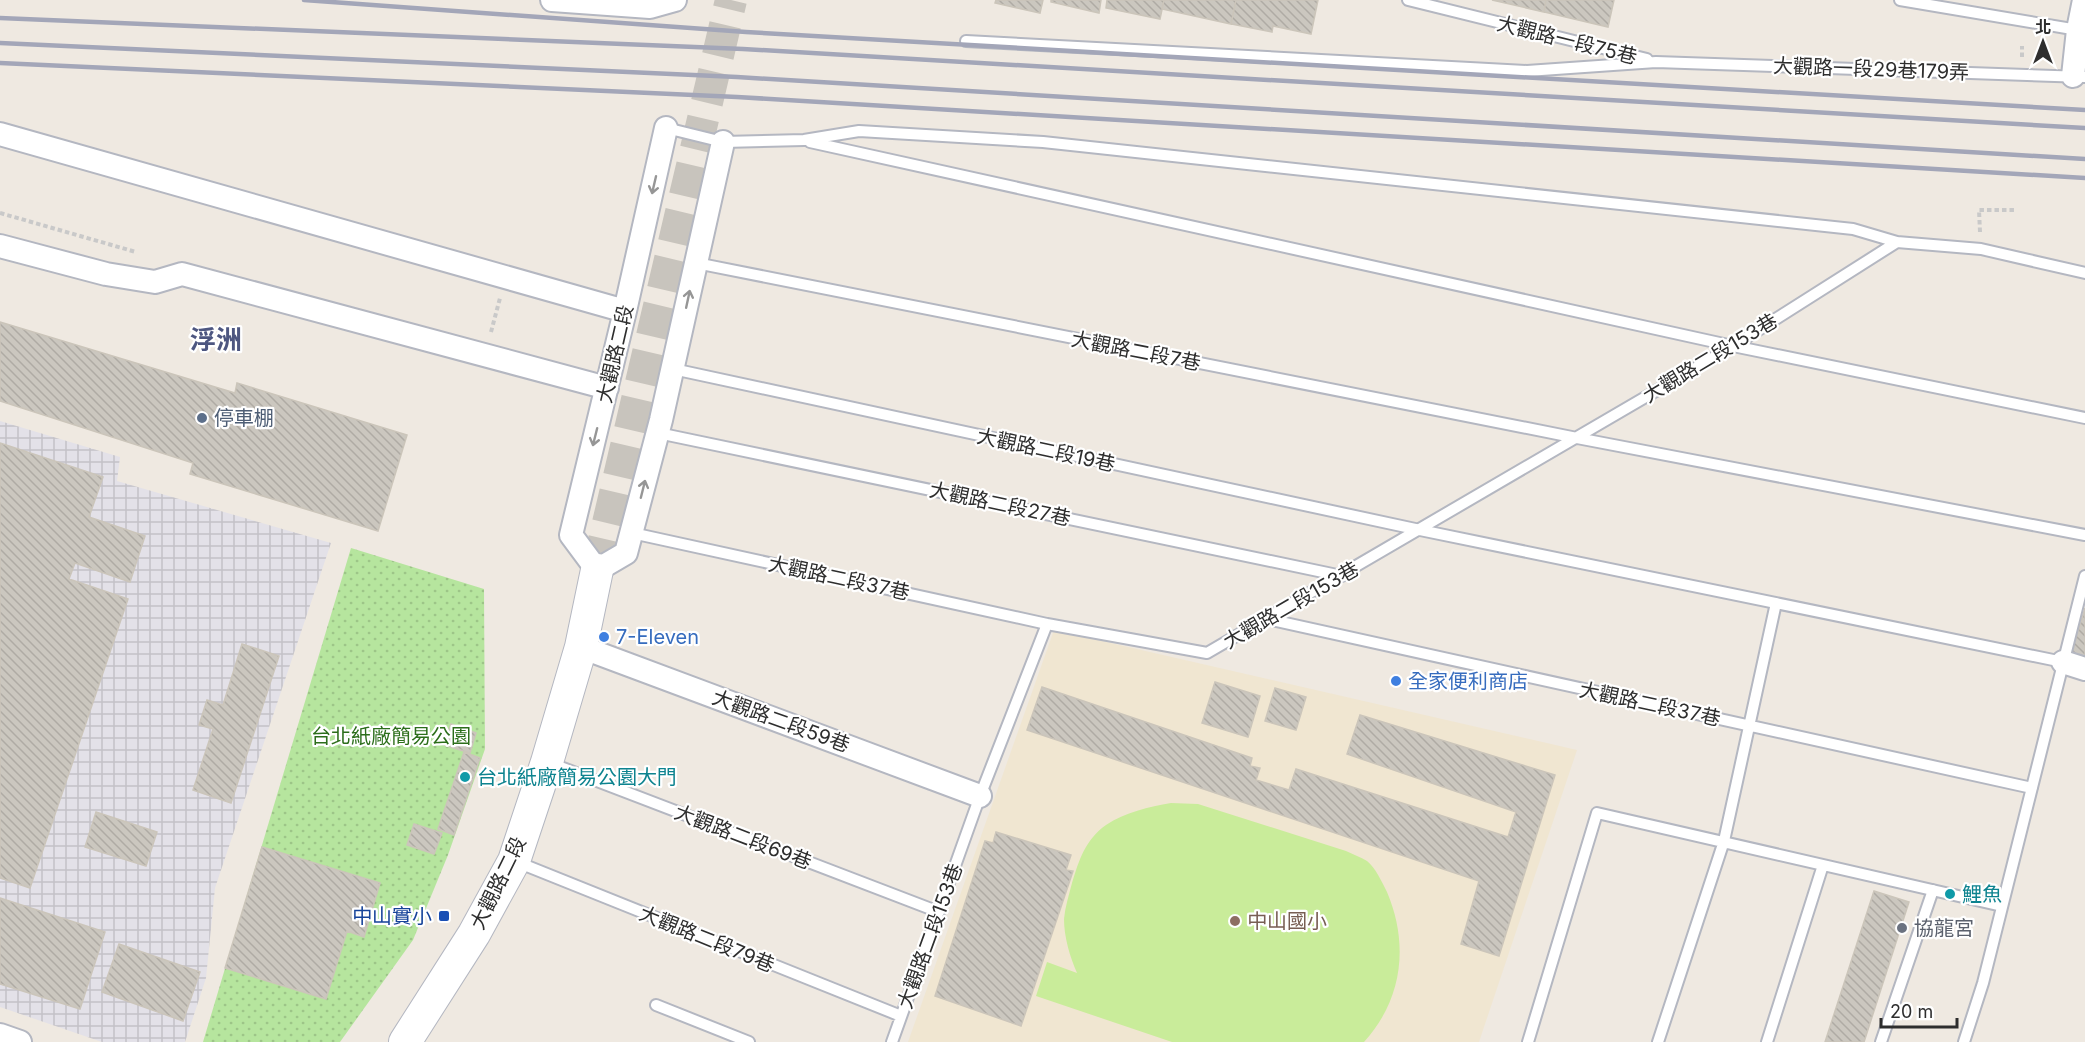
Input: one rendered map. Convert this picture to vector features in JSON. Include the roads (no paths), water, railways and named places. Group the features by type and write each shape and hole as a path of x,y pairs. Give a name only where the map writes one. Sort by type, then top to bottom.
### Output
{"main road":[{"name":"大觀路二段","path":"405,1042 474,934 514,861 547,762 581,647 597,570"}],"street":[{"path":"552,0 650,7 675,0"},
{"path":"2079,77 2078,30 2084,0"},
{"name":"大觀路二段","path":"597,570 570,535 607,388 666,128"},
{"path":"0,134 625,311"},
{"path":"597,570 626,553 632,533 673,369 723,142"},
{"path":"0,246 106,274 155,282 182,274 607,388"},
{"name":"大觀路二段59巷","path":"581,647 980,796"},
{"path":"2063,662 2085,669"},
{"path":"0,1035 20,1042"}],"lane":[{"name":"大觀路一段75巷","path":"1408,0 1656,62"},
{"path":"1900,0 2078,30"},
{"path":"966,41 1527,71 1656,62"},
{"name":"大觀路一段29巷179弄","path":"1656,62 2079,77"},
{"path":"666,128 723,142 804,140 859,130 1044,142 1853,229 1897,242 1981,249 2085,273"},
{"path":"804,140 1732,346 2085,418"},
{"name":"大觀路二段153巷","path":"892,1042 980,796 1047,624 1208,653 1732,346 1897,242"},
{"name":"大觀路二段7巷","path":"696,263 1577,438 2085,535"},
{"name":"大觀路二段19巷","path":"673,369 1420,530 2063,662"},
{"name":"大觀路二段27巷","path":"658,432 1342,576"},
{"name":"大觀路二段37巷","path":"632,533 1047,624"},
{"path":"1964,1042 1983,984 2085,576"},
{"path":"1659,1042 1724,842 1776,603"},
{"name":"大觀路二段37巷","path":"1267,619 2032,788"},
{"name":"大觀路二段69巷","path":"547,762 939,912"},
{"path":"1528,1042 1597,813 2002,906"},
{"name":"大觀路二段79巷","path":"514,861 901,1016"},
{"path":"1767,1042 1823,865"},
{"path":"1881,1042 1933,890"},
{"path":"656,1005 749,1042"}],"tunnel":[{"path":"597,570 731,0"}],"railway":[{"path":"304,0 746,32 2085,110"},
{"path":"0,18 743,49 2085,128"},
{"path":"0,43 737,77 2085,159"},
{"path":"0,63 737,97 2085,178"}],"place":[{"name":"停車棚","path":"202,418"},
{"name":"7-Eleven","path":"604,637"},
{"name":"全家便利商店","path":"1396,681"},
{"name":"台北紙廠簡易公園大門","path":"465,777"},
{"name":"鯉魚","path":"1950,894"},
{"name":"中山實小","path":"444,916"},
{"name":"中山國小","path":"1235,921"},
{"name":"協龍宮","path":"1902,928"}],"district":[{"name":"浮洲","path":"216,339"}],"park label":[{"name":"台北紙廠簡易公園","path":"391,736"}]}
